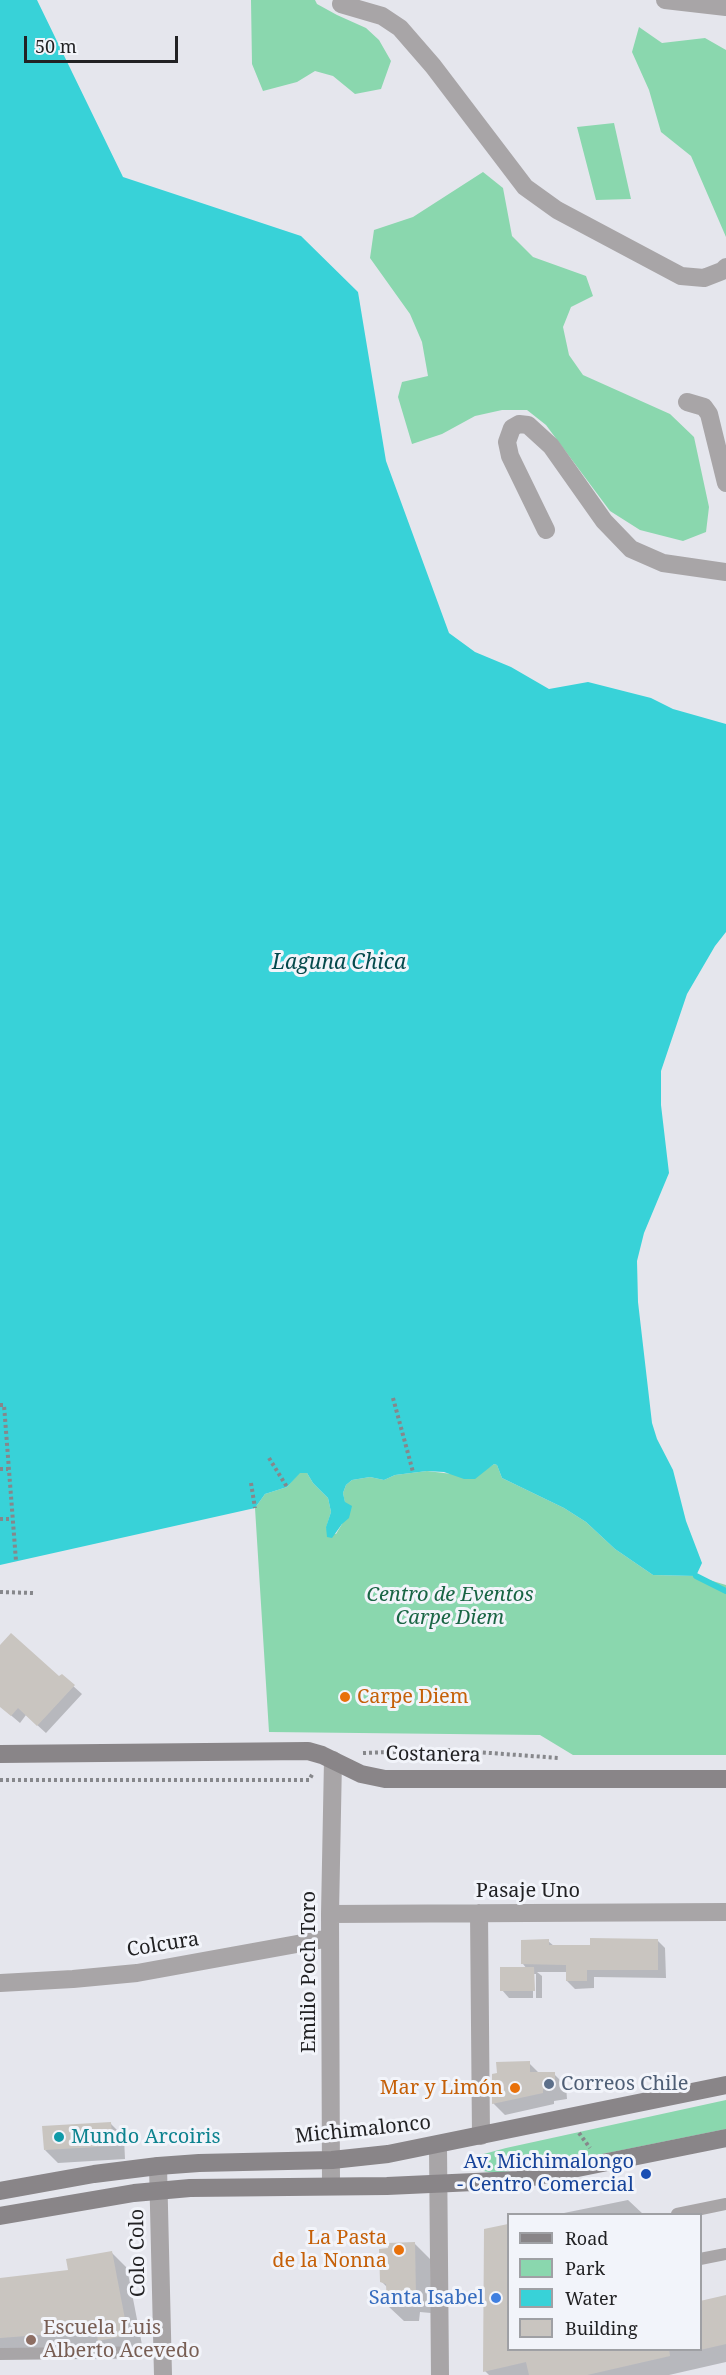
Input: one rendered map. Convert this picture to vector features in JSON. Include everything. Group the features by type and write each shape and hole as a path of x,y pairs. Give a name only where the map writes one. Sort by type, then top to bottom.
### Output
{"main road":[{"name":"Costanera","path":"0,1754 308,1751 361,1774 403,1779 726,1779"},
{"name":"Michimalonco","path":"0,2191 94,2174 158,2166 332,2160 388,2154 438,2146 726,2085"},
{"path":"0,2216 159,2190 204,2187 438,2185 518,2180 726,2138"}],"street":[{"path":"665,0 726,7"},
{"path":"341,4 382,16 400,28 433,66 525,188 557,210 681,276 704,278 726,267"},
{"path":"687,402 704,407 710,414 726,483"},
{"path":"546,530 510,456 507,442 512,428 519,424 528,425 551,446 604,521 631,549 663,563 726,572"},
{"name":"Emilio Poch Toro","path":"331,2185 330,1914 333,1760"},
{"name":"Pasaje Uno","path":"330,1914 726,1912"},
{"path":"479,1913 481,2136"},
{"name":"Colcura","path":"0,1983 137,1973 330,1938"},
{"path":"438,2146 440,2375"},
{"name":"Colo Colo","path":"158,2166 163,2375"}],"lane":[{"path":"682,2213 726,2204"},
{"path":"702,2259 726,2254"},
{"path":"0,2354 162,2352"}],"path":[{"path":"393,1398 413,1472"},
{"path":"0,1405 4,1405 16,1561"},
{"path":"269,1458 287,1487"},
{"path":"0,1469 8,1469"},
{"path":"251,1483 255,1508"},
{"path":"0,1519 12,1519"},
{"path":"0,1592 33,1593"},
{"path":"569,2135 580,2133 591,2150 595,2166"}],"green space":[{"path":"251,0 315,0 317,4 337,15 366,28 379,40 391,61 381,89 355,94 333,76 315,71 297,82 263,91 252,64"},
{"path":"639,27 662,43 705,38 726,50 726,237 691,156 661,132 649,90 632,52"},
{"path":"614,123 631,199 596,200 577,127"},
{"path":"483,172 503,188 512,236 533,257 586,276 593,296 571,307 563,327 569,355 583,375 670,414 694,437 709,507 706,532 683,541 640,530 610,511 546,425 527,410 502,410 475,416 442,434 412,444 398,397 402,382 428,376 422,342 410,314 370,258 374,230 413,217"},
{"name":"Centro de Eventos Carpe Diem","path":"494,1464 497,1465 502,1478 564,1508 586,1522 615,1549 653,1575 696,1576 726,1585 726,1755 573,1755 540,1735 269,1732 255,1508 265,1494 287,1487 299,1473 307,1473 313,1483 328,1498 331,1512 326,1528 336,1534 342,1524 345,1503 343,1493 346,1485 352,1480 370,1477 384,1480 395,1475 427,1471 452,1474 485,1470"},
{"path":"726,2100 726,2129 528,2169 494,2173 478,2170 471,2163 480,2155 506,2148"}],"water":[{"name":"Laguna Chica","path":"0,0 37,0 123,177 301,236 358,292 386,461 449,633 475,652 511,667 549,689 588,682 651,698 673,709 726,724 726,932 715,946 687,994 661,1071 661,1105 669,1173 644,1233 637,1261 638,1302 652,1423 657,1439 673,1470 686,1521 702,1563 696,1576 653,1575 615,1549 586,1522 564,1508 502,1478 497,1465 494,1464 475,1479 464,1479 444,1472 427,1471 395,1475 384,1480 370,1477 352,1480 346,1485 343,1493 345,1502 352,1506 349,1518 332,1538 327,1537 326,1527 331,1512 328,1498 313,1483 307,1473 300,1473 287,1487 265,1494 255,1508 0,1565"}],"building":[{"path":"11,1633 59,1676 62,1674 75,1685 37,1726 18,1708 11,1716 0,1707 0,1645"},
{"path":"590,1938 658,1939 658,1970 587,1970 587,1981 566,1981 566,1965 521,1964 521,1940 549,1939 549,1945 590,1945"},
{"path":"500,1967 534,1967 535,1991 500,1991"},
{"path":"530,2061 530,2072 555,2072 555,2088 543,2089 543,2093 492,2104 492,2074 497,2073 496,2062"},
{"path":"111,2122 113,2146 44,2150 42,2126"},
{"name":"Santa Isabel","path":"507,2224 507,2351 669,2351 670,2356 587,2375 529,2375 526,2362 483,2372 484,2229"},
{"path":"415,2242 416,2298 405,2298 404,2306 387,2306 386,2284 380,2282 379,2249 388,2248 387,2243"},
{"path":"112,2251 128,2335 98,2341 95,2325 39,2335 0,2338 0,2278 68,2270 66,2259"},
{"path":"726,2295 726,2344 702,2350 702,2301"}],"waterway":[{"path":"696,1576 726,1591"}],"place":[{"name":"Carpe Diem","path":"345,1697"},
{"name":"Correos Chile","path":"549,2084"},
{"name":"Mar y Limón","path":"515,2088"},
{"name":"Mundo Arcoiris","path":"59,2137"},
{"name":"Av. Michimalongo - Centro Comercial","path":"646,2174"},
{"name":"La Pasta de la Nonna","path":"399,2250"},
{"name":"Santa Isabel","path":"496,2298"},
{"name":"Escuela Luis Alberto Acevedo","path":"31,2340"}]}
